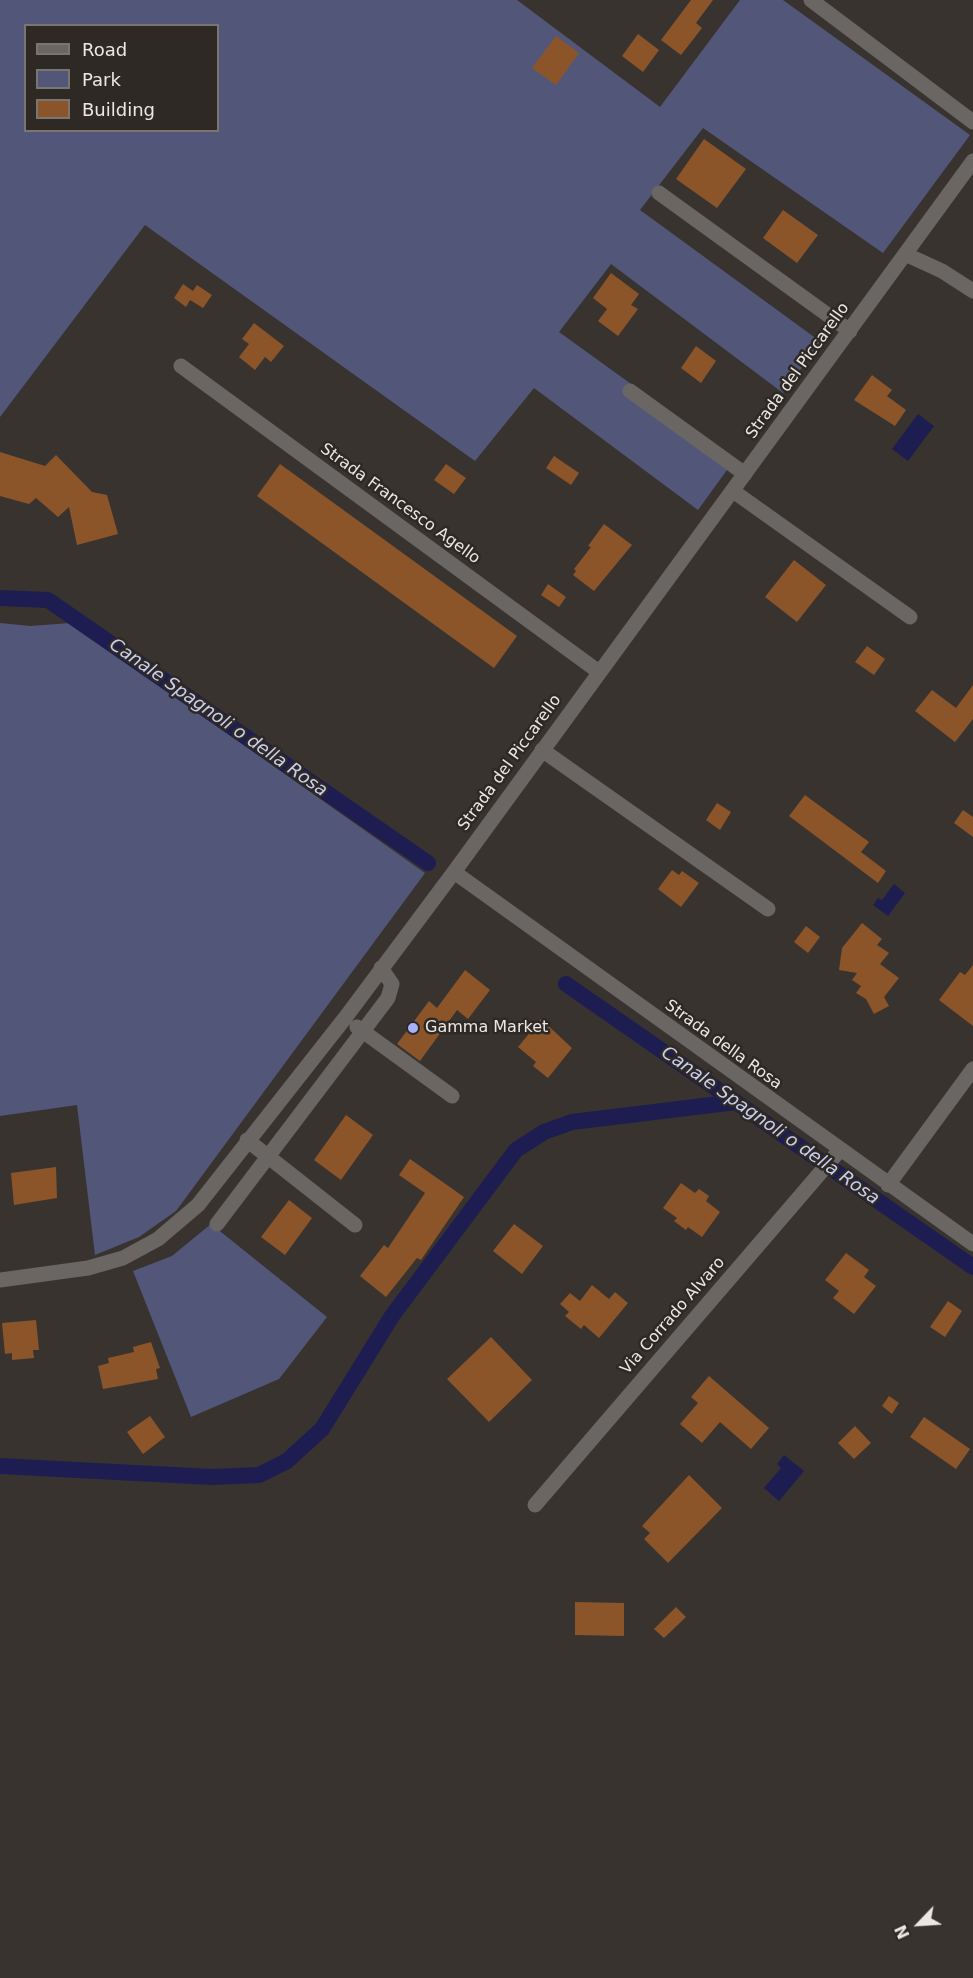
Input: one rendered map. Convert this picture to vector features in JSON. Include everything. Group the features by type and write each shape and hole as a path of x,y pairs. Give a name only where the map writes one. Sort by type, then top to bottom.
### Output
{"street":[{"path":"811,0 973,122"},
{"name":"Strada del Piccarello","path":"0,1280 88,1268 123,1258 144,1248 182,1221 198,1205 345,1018 454,872 973,161"},
{"path":"660,194 850,330"},
{"path":"905,254 942,271 973,291"},
{"name":"Strada Francesco Agello","path":"181,366 599,672"},
{"path":"630,391 745,474"},
{"path":"733,491 909,617"},
{"path":"542,750 768,909"},
{"name":"Strada della Rosa","path":"454,872 839,1151 973,1244"},
{"path":"217,1224 390,993 390,979 381,968"},
{"path":"345,1018 452,1096"},
{"path":"888,1185 973,1069"},
{"path":"247,1140 356,1225"},
{"name":"Via Corrado Alvaro","path":"535,1505 839,1151"}],"green space":[{"path":"0,0 517,0 660,107 740,0 783,0 970,135 883,253 703,128 640,210 821,342 783,393 611,264 559,332 735,459 698,510 534,388 475,461 145,225 0,417"},
{"path":"0,623 30,626 71,623 425,873 176,1211 139,1237 95,1255 77,1105 0,1116"},
{"path":"211,1224 327,1317 279,1379 191,1417 133,1271 172,1256"}],"shaded area":[{"path":"918,414 934,426 908,461 892,449"},
{"path":"894,884 905,893 888,916 873,905 878,898 882,900"},
{"path":"784,1455 804,1471 779,1501 764,1488 781,1468 777,1464"}],"building":[{"path":"691,0 713,0 696,23 702,28 681,55 661,40"},
{"path":"638,34 659,50 643,72 622,56"},
{"path":"556,36 579,53 556,85 532,68"},
{"path":"704,139 746,169 717,208 676,179"},
{"path":"783,210 818,235 797,263 763,238"},
{"path":"611,273 639,294 631,305 638,309 618,336 598,321 607,309 593,298"},
{"path":"183,284 193,291 197,285 212,295 203,308 190,300 186,307 174,298"},
{"path":"254,323 284,346 271,362 265,357 255,370 239,357 249,344 242,339"},
{"path":"696,346 716,361 701,383 681,368"},
{"path":"872,375 892,390 887,396 906,410 895,426 854,400"},
{"path":"0,452 45,466 56,455 92,492 107,495 118,534 77,545 69,507 58,517 36,498 29,504 0,496"},
{"path":"554,456 579,473 571,485 546,468"},
{"path":"280,464 517,636 494,668 257,496"},
{"path":"446,464 466,478 454,494 434,480"},
{"path":"604,524 632,545 594,591 573,575 576,571 574,569 591,547 588,546"},
{"path":"794,560 826,585 797,622 765,597"},
{"path":"548,584 566,597 559,607 541,595"},
{"path":"867,646 885,659 874,675 855,662"},
{"path":"973,685 973,719 955,742 915,711 932,690 956,708"},
{"path":"805,795 869,842 861,852 886,871 878,883 789,816"},
{"path":"717,803 731,812 720,830 706,820"},
{"path":"963,810 973,817 973,837 954,823"},
{"path":"672,870 679,875 682,871 699,883 681,907 658,889"},
{"path":"862,923 882,939 877,945 889,953 880,964 899,978 884,997 889,1006 874,1014 866,999 856,993 861,986 852,980 857,973 839,970 842,948"},
{"path":"806,926 820,937 808,953 794,942"},
{"path":"973,965 973,1026 939,1000 960,972 965,975"},
{"path":"465,970 490,990 468,1019 457,1010 420,1061 397,1044 429,1001 437,1008"},
{"path":"541,1019 572,1048 548,1078 533,1066 536,1062 518,1047"},
{"path":"346,1115 373,1135 341,1180 314,1160"},
{"path":"410,1159 464,1197 421,1260 417,1258 386,1297 360,1276 384,1245 388,1248 425,1193 399,1175"},
{"path":"56,1167 57,1198 14,1205 11,1173"},
{"path":"681,1183 695,1193 699,1189 709,1196 706,1201 720,1212 702,1237 688,1227 686,1230 674,1221 677,1218 663,1208"},
{"path":"289,1200 312,1218 285,1255 261,1237"},
{"path":"514,1224 543,1246 522,1274 493,1251"},
{"path":"846,1253 869,1270 864,1277 876,1286 854,1314 833,1298 839,1291 825,1280"},
{"path":"592,1285 609,1299 615,1292 628,1303 599,1338 584,1325 581,1329 565,1316 569,1312 560,1304 570,1293 580,1301"},
{"path":"948,1301 962,1311 945,1337 930,1327"},
{"path":"36,1320 39,1350 33,1350 34,1358 12,1360 12,1353 5,1354 2,1323"},
{"path":"491,1337 532,1380 489,1422 447,1379"},
{"path":"151,1342 160,1368 156,1369 158,1379 103,1389 98,1366 109,1363 108,1358 134,1352 133,1347"},
{"path":"709,1376 769,1428 751,1449 720,1422 702,1443 680,1424 698,1403 691,1397"},
{"path":"889,1396 899,1403 892,1414 882,1406"},
{"path":"150,1416 165,1437 143,1454 127,1432"},
{"path":"924,1417 970,1449 956,1469 910,1437"},
{"path":"855,1426 871,1443 854,1459 838,1443"},
{"path":"689,1475 722,1508 668,1563 644,1539 650,1533 642,1526"},
{"path":"575,1602 624,1603 624,1636 575,1635"},
{"path":"676,1607 686,1617 664,1638 654,1629"}],"waterway":[{"name":"Canale Spagnoli o della Rosa","path":"0,598 48,600 428,863"},
{"name":"Canale Spagnoli o della Rosa","path":"566,984 973,1267"},
{"path":"0,1466 212,1477 259,1475 287,1461 322,1429 392,1316 516,1150 544,1132 572,1122 736,1102"}],"place":[{"name":"Gamma Market","path":"413,1028"}]}
